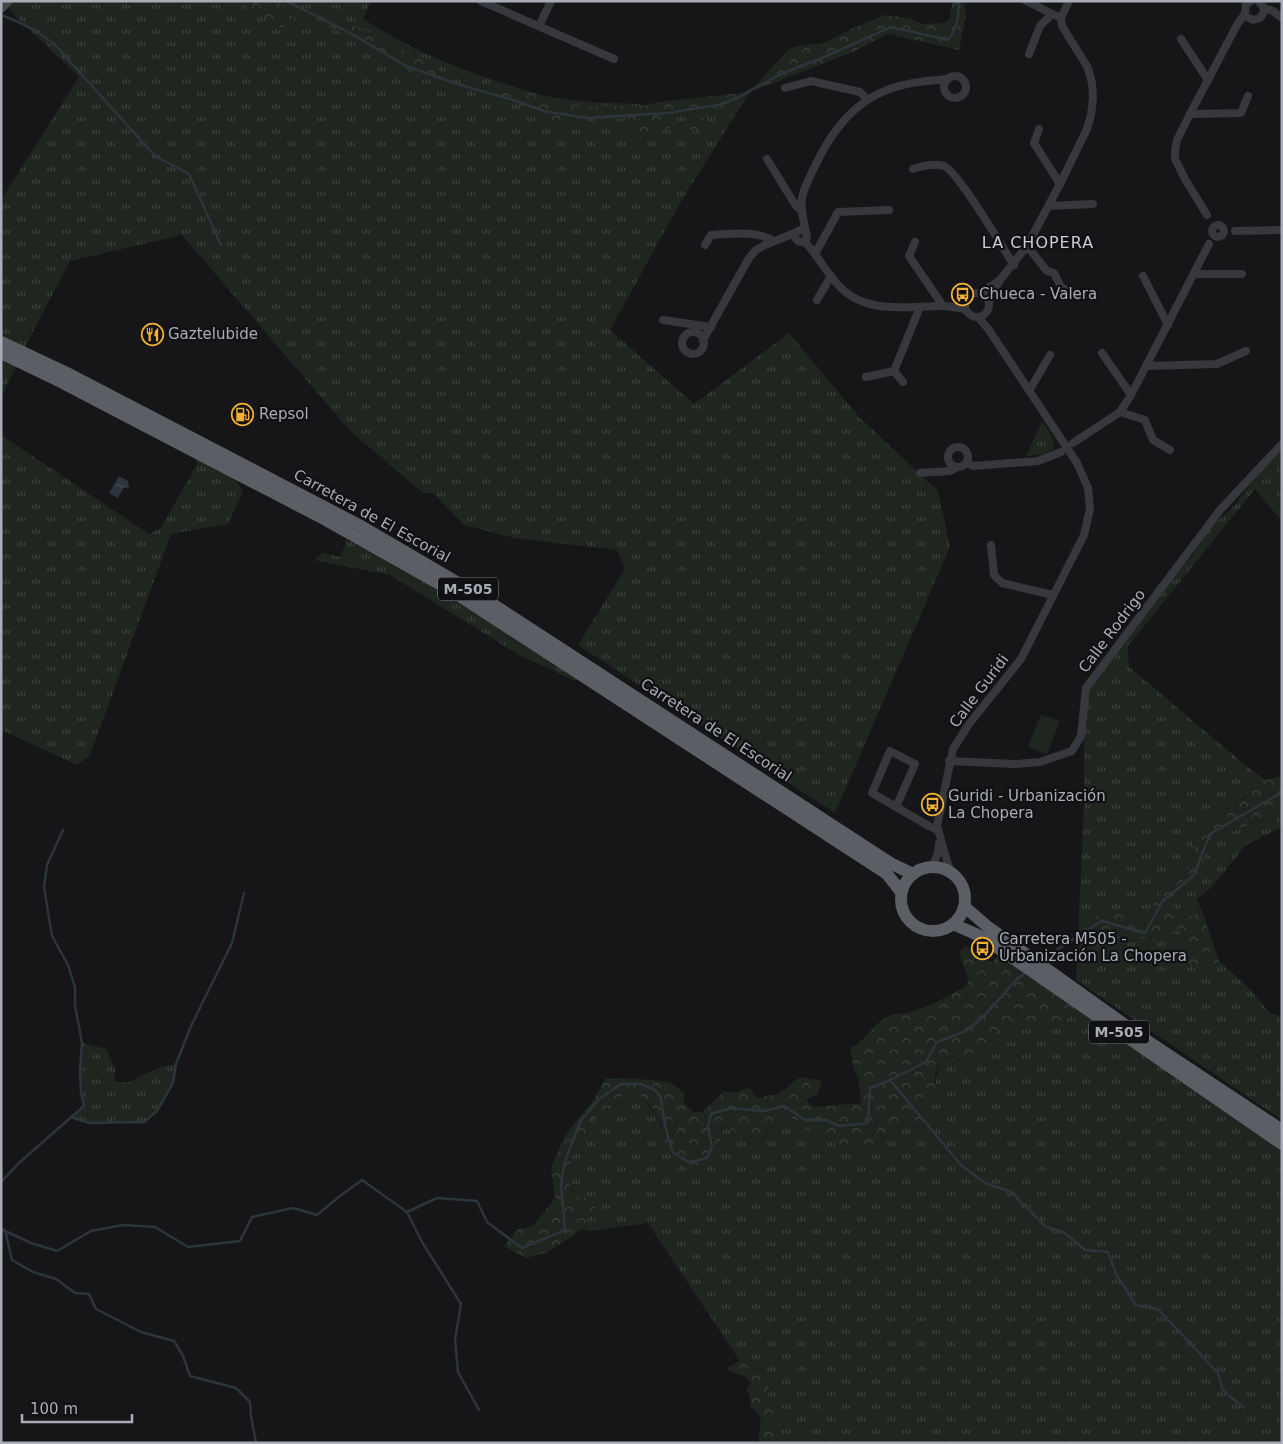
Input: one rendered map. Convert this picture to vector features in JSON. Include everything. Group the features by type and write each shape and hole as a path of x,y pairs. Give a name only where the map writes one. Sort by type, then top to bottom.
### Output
{"highway":[{"name":"Carretera de El Escorial","path":"1,342 116,398 384,540 477,594 892,864 913,874"},
{"name":"Carretera de El Escorial","path":"1,354 53,378 324,519 452,591 887,874 902,892"},
{"path":"932,867 950,871 958,878 966,897 965,907 958,920 938,931 921,929 912,923 904,914 901,904 902,892 906,882 913,874 922,869 932,867"},
{"name":"M-505","path":"965,907 988,927 1150,1042 1282,1130"},
{"name":"M-505","path":"953,924 978,934 1282,1144"}],"main road":[{"path":"1,7 7,1"}],"street":[{"path":"481,1 614,60"},
{"path":"539,26 551,1"},
{"path":"1026,1 1061,18"},
{"path":"948,79 915,82 887,90 867,100 837,126 807,182 802,198 802,236 841,288 854,298 870,305 884,308 920,308 943,306 966,299 972,294 980,293 1000,280 1014,265 1027,246 1060,184 1091,115 1093,98 1088,68 1062,26 1061,18 1069,1"},
{"path":"1221,236 1215,236 1212,231 1207,215 1175,159 1177,140 1238,23 1245,14 1245,7 1251,1"},
{"path":"1258,1 1264,8 1273,11 1282,18"},
{"path":"1245,14 1250,19 1257,20 1263,16 1264,8"},
{"path":"1029,54 1040,26 1052,14"},
{"path":"1182,39 1208,80"},
{"path":"785,88 811,81 860,92 867,100"},
{"path":"1190,114 1241,113 1248,96"},
{"path":"1039,129 1034,143 1060,184"},
{"path":"766,159 803,214"},
{"path":"914,169 924,166 944,166 954,173 1014,265"},
{"path":"1049,206 1093,204"},
{"path":"813,251 838,212 889,210"},
{"path":"1207,215 1224,231 1221,236"},
{"path":"1073,443 1120,412 1131,395 1195,274 1209,244 1214,226 1235,231"},
{"path":"1209,244 1221,236 1235,231 1282,230"},
{"path":"705,245 712,235 754,234 776,240"},
{"path":"703,340 749,258 756,250 776,240 802,236"},
{"path":"915,242 909,256 943,306 965,309 971,316 978,317 987,312 989,302 1000,280"},
{"path":"1027,246 1047,271 1054,273 1061,287 1074,295"},
{"path":"1195,274 1242,274"},
{"path":"817,300 831,276"},
{"path":"1143,276 1168,325"},
{"path":"980,293 989,302"},
{"path":"965,309 966,299"},
{"path":"894,371 920,308"},
{"name":"Calle Guridi","path":"987,312 989,330"},
{"name":"Calle Guridi","path":"932,867 938,853 938,822 949,761 953,749 969,724 1021,659 1084,535 1090,509 1088,488 1077,463 989,330 978,317"},
{"path":"663,320 711,327"},
{"path":"1146,366 1218,364 1246,351"},
{"path":"1102,353 1131,395"},
{"path":"1029,391 1050,355"},
{"path":"866,377 894,371"},
{"path":"894,371 903,382"},
{"path":"1120,412 1144,420 1153,440 1170,450"},
{"path":"1068,440 1073,443 1073,450 1070,454 1067,455 1061,452 1059,446 1062,441 1068,440"},
{"name":"Calle Rodrigo","path":"949,761 1015,764 1040,762 1072,751 1081,736 1086,688 1220,510 1282,444"},
{"path":"920,473 950,471 962,468 968,463 969,455 967,451 960,447 952,449 948,455 949,463 956,468"},
{"path":"968,463 973,466 1038,461 1061,452"},
{"path":"991,545 994,575 1002,583 1053,595"},
{"path":"896,807 915,764 890,751 872,793 939,834"},
{"name":"Calle Guridi","path":"939,834 950,871"}],"green space":[{"path":"9,1 335,1 338,3 340,1 371,1 363,19 395,38 462,69 541,95 608,103 640,104 642,106 660,102 750,92 683,198 610,330 694,404 789,333 860,418 938,491 950,547 835,813 578,645 625,569 617,550 515,538 464,525 433,493 423,493 350,431 182,235 70,261 25,347 1,339 1,200 79,77 10,11"},
{"path":"243,1 266,1 283,5 290,11 297,26 289,28 279,27 268,19 251,12"},
{"path":"953,1 964,1 966,15 959,50 888,34 853,52 750,92 734,116 708,117 692,111 669,114 669,128 666,131 654,132 643,139 629,131 631,118 584,119 574,127 567,123 551,122 536,110 504,102 489,90 488,87 494,84 501,87 507,94 526,92 542,101 553,102 563,108 581,106 642,106 660,102 749,92 789,49 824,43 885,15 909,18 923,24 944,23 950,18"},
{"path":"337,18 346,20 350,25 370,32 394,46 424,58 439,70 439,75 434,75 357,43 353,38 329,27 329,21"},
{"path":"694,115 706,119 707,128 701,132 690,130 692,122 689,120 689,116"},
{"path":"1,353 19,361 1,397"},
{"path":"1042,421 1052,437 1054,447 1045,453 1026,456"},
{"path":"1,435 149,534 161,528 197,464 195,452 235,479 243,491 228,524 171,534 90,755 77,765 1,730"},
{"path":"1282,450 1282,521 1255,489 1128,646 1129,667 1250,769 1266,780 1223,813 1194,842 1192,864 1186,872 1168,883 1154,902 1151,917 1141,926 1134,916 1116,911 1096,940 1104,931 1113,939 1125,944 1156,935 1182,931 1186,942 1187,963 1203,970 1219,961 1249,988 1270,1013 1282,1017 1282,1120 1076,980 1084,805 1084,724 1087,690 1150,607 1195,552 1210,528 1235,505 1255,478"},
{"path":"345,539 452,591 579,674 575,681 519,655 390,575 314,560 323,553 340,557 345,546"},
{"path":"1041,714 1060,721 1047,754 1028,747"},
{"path":"1282,776 1282,815 1276,814 1212,840 1204,855 1203,870 1195,883 1171,903 1175,911 1182,917 1203,914 1219,961 1203,970 1187,963 1186,942 1182,931 1156,935 1125,944 1113,939 1104,931 1092,943 1084,932 1085,924 1103,911 1116,911 1134,916 1141,925 1151,917 1154,902 1168,883 1186,872 1192,864 1194,842 1204,828 1266,780"},
{"path":"1276,814 1282,815 1282,827 1246,845 1212,887 1197,899 1203,914 1182,917 1175,911 1171,903 1203,870 1204,855 1212,840"},
{"path":"965,945 992,963 1001,950 1077,1003 1065,1022 1033,1024 1013,1019 1000,1027 980,1059 967,1065 953,1056 939,1062 935,1076 935,1088 916,1102 927,1116 922,1128 908,1121 883,1138 874,1148 849,1149 813,1134 791,1117 776,1122 760,1141 739,1135 725,1124 717,1150 703,1165 677,1165 667,1151 662,1127 654,1110 639,1094 620,1097 612,1102 601,1118 591,1119 587,1132 571,1158 570,1187 576,1197 591,1198 597,1205 583,1229 548,1252 526,1258 504,1246 518,1229 532,1227 555,1198 551,1167 565,1135 594,1099 605,1079 638,1079 671,1083 684,1093 684,1104 693,1112 702,1112 724,1091 736,1093 749,1087 757,1098 778,1094 800,1077 822,1081 818,1094 806,1100 813,1107 861,1103 859,1079 854,1070 850,1048 861,1041 883,1019 924,1007 968,984 960,952"},
{"path":"1077,1003 1282,1144 1282,1443 775,1443 778,1416 771,1409 767,1399 769,1387 761,1369 740,1361 648,1223 590,1231 583,1229 597,1205 591,1198 576,1197 570,1186 571,1158 587,1132 591,1119 601,1118 612,1102 620,1097 639,1094 646,1101 658,1120 667,1151 717,1150 725,1124 739,1135 760,1141 776,1122 791,1117 813,1134 874,1148 883,1138 908,1121 922,1128 915,1102 935,1088 939,1062 954,1057 967,1065 980,1059 1000,1027 1013,1019 1033,1024"},
{"path":"82,1043 106,1049 116,1071 114,1081 127,1083 158,1068 176,1064 172,1082 166,1096 157,1109 144,1122 89,1123 71,1117 84,1105 81,1082"},
{"path":"740,1361 761,1369 769,1387 767,1399 771,1409 778,1416 775,1443 759,1443 760,1419 759,1415 750,1406 750,1397 747,1390 750,1382 744,1376 727,1370 728,1367"}],"water":[{"path":"119,476 128,481 129,489 124,487 118,498 109,493"}],"waterway":[{"path":"286,1 352,34 404,65 457,84 544,111 587,118 668,113 718,105 735,99 779,75 891,27 948,40 954,32 957,22 959,1"},
{"path":"1,15 30,28 56,46 155,156 189,174 221,245"},
{"path":"1047,956 1102,921 1145,933 1162,902 1194,875 1210,834 1277,795 1282,794"},
{"path":"1,1182 20,1162 84,1106 80,1071 82,1043 75,1005 75,987 68,965 52,936 44,887 47,865 63,830"},
{"path":"71,1117 89,1123 144,1122 157,1111 173,1083 176,1064 191,1026 232,943 244,893"},
{"path":"1,1229 31,1243 57,1251 91,1231 123,1225 155,1227 188,1247 240,1241 252,1217 293,1208 317,1215 362,1180 407,1212 437,1198 477,1201 487,1222 522,1248 565,1230 561,1184 565,1161 581,1120 599,1099 621,1084 641,1084 655,1090 661,1098 665,1125 673,1153 689,1162 707,1158 712,1147 708,1127 711,1114 731,1108 764,1111 784,1106 805,1120 826,1120 839,1126 868,1123 870,1088 926,1062 937,1042 966,1031 982,1018 1017,979 1024,974"},
{"path":"890,1080 961,1165 985,1183 1011,1192 1046,1227 1064,1232 1085,1250 1108,1252 1116,1274 1136,1305 1158,1309 1218,1373 1223,1390 1244,1408"},
{"path":"407,1212 422,1242 461,1304 455,1340 458,1372 479,1410"},
{"path":"5,1230 12,1260 33,1272 56,1279 75,1293 89,1294 96,1309 141,1332 174,1341 183,1356 190,1376 236,1388 250,1402 256,1443"}],"place":[{"name":"Chueca - Valera","path":"963,294"},
{"name":"Gaztelubide","path":"152,334"},
{"name":"Repsol","path":"243,414"},
{"name":"Guridi - Urbanización La Chopera","path":"932,805"},
{"name":"Carretera M505 - Urbanización La Chopera","path":"983,948"}],"district":[{"name":"LA CHOPERA","path":"1038,242"}]}
